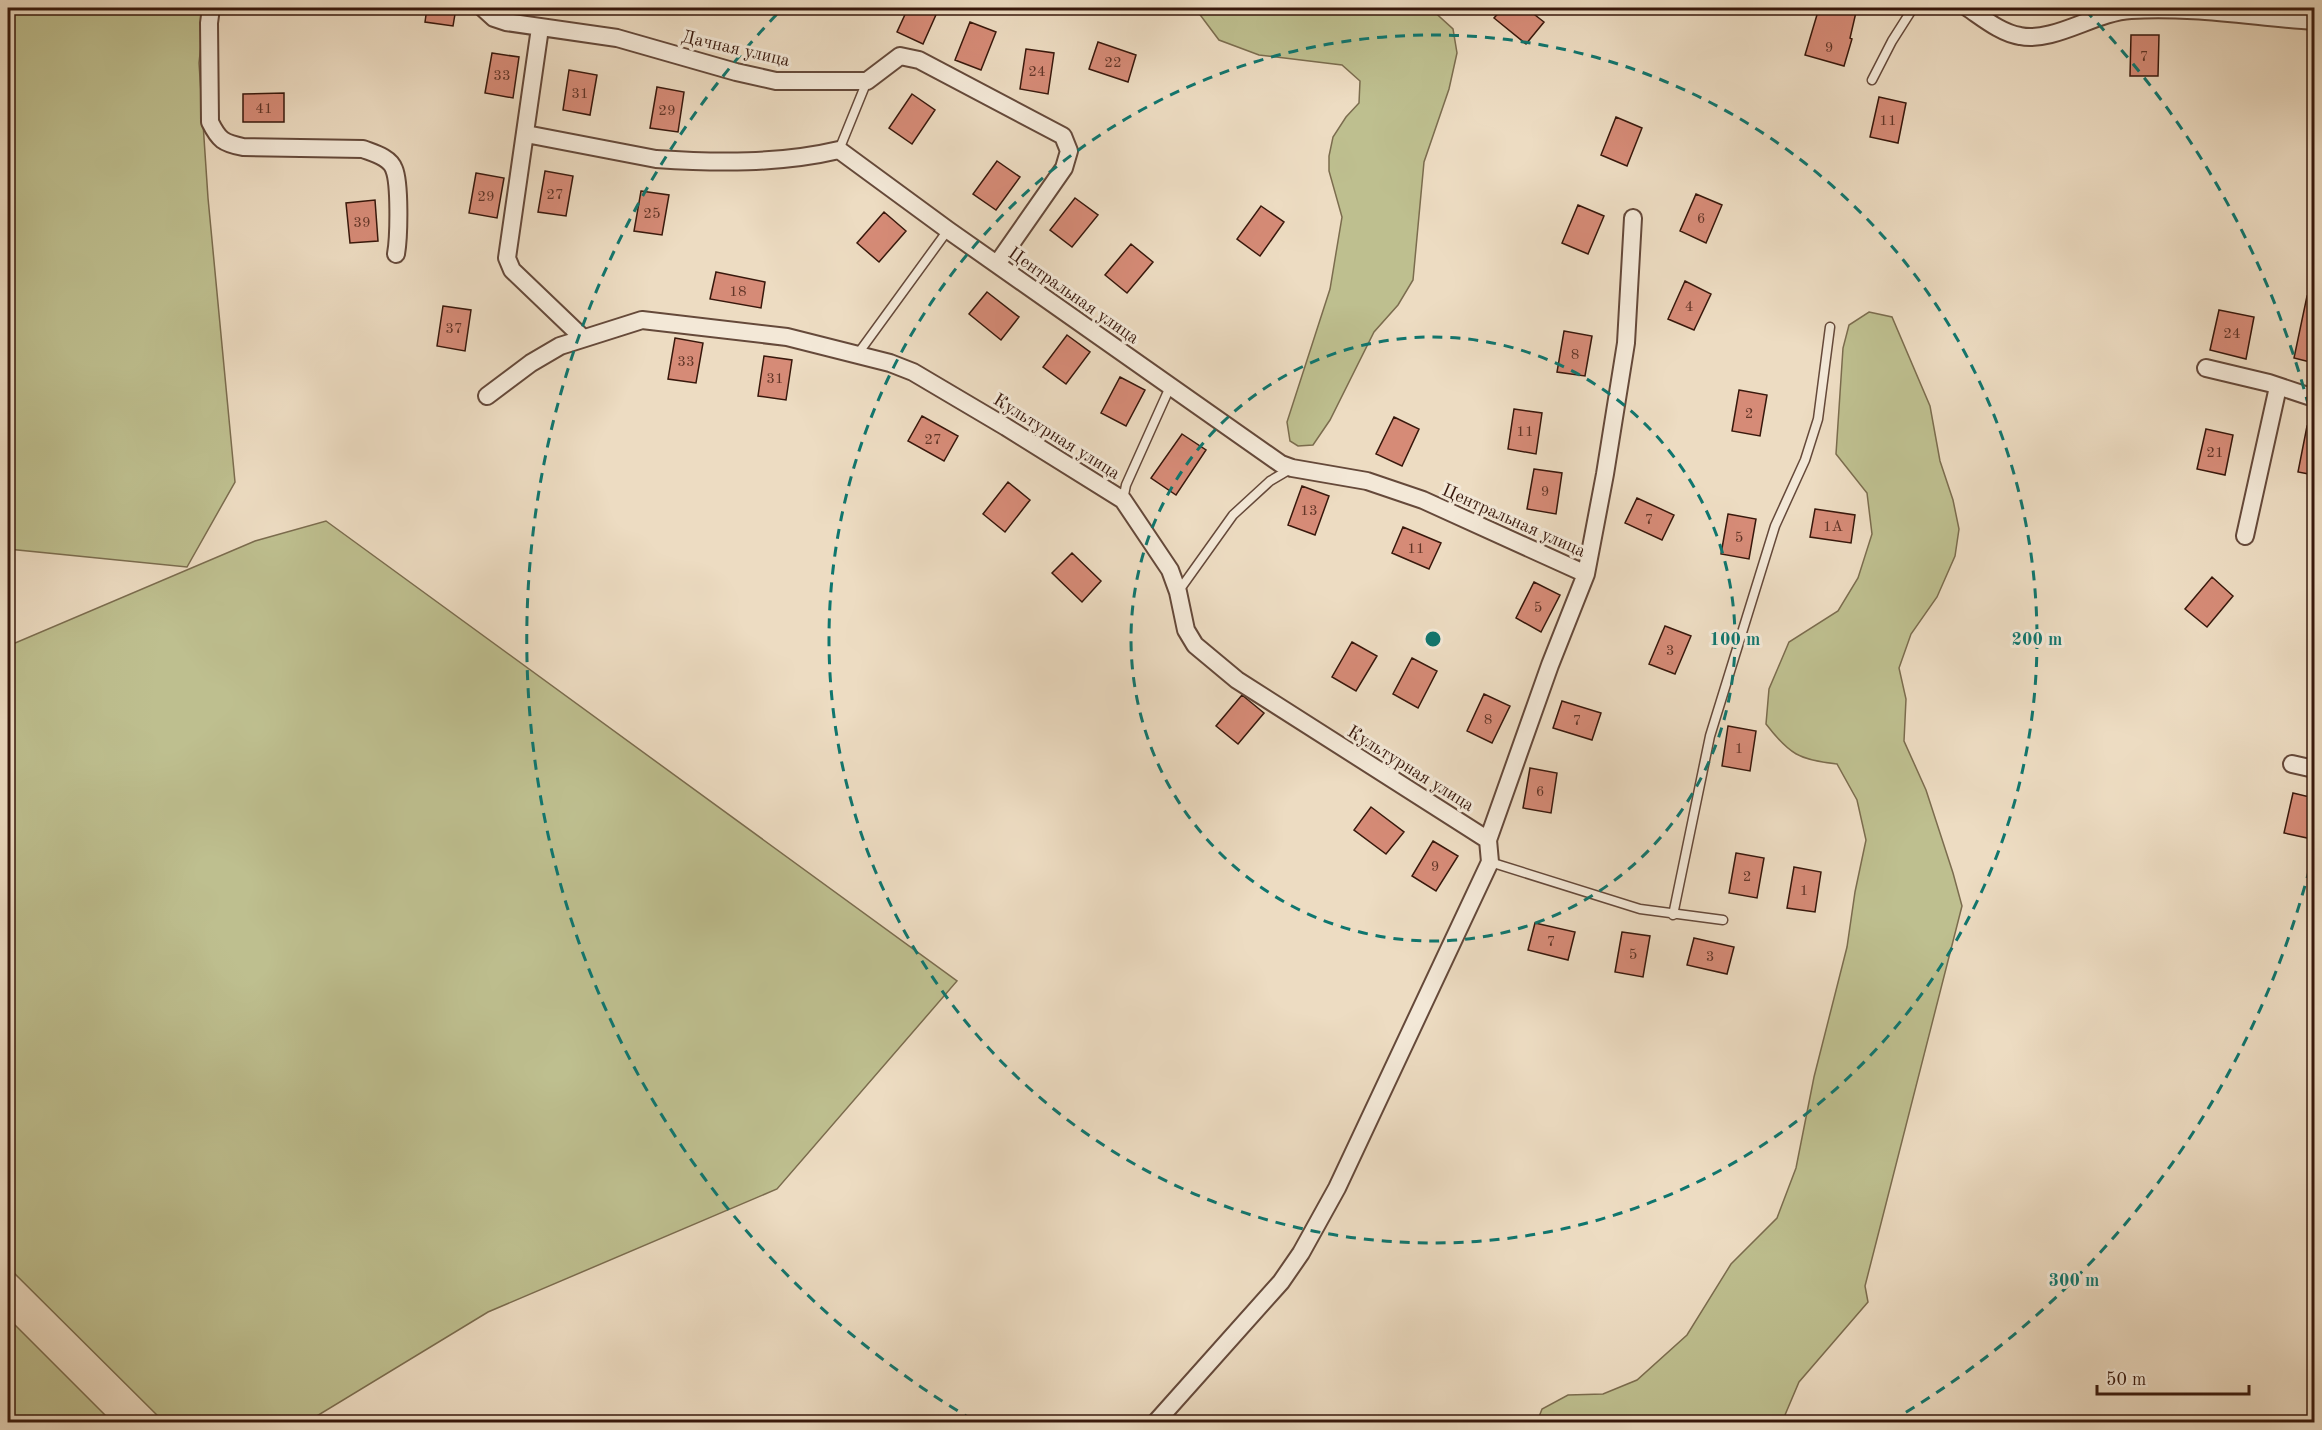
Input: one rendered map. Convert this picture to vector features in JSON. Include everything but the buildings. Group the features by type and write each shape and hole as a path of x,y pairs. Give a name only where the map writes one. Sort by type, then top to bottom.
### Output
{"street":[{"path":"211,8 208,23 210,122 217,136 226,144 243,147 363,149 382,156 394,167 396,180 396,254"},
{"name":"Дачная улица","path":"483,8 494,18 540,28 564,29 617,38 776,81 867,81"},
{"path":"1968,8 1997,27 2018,36 2030,37 2070,28 2106,14 2128,10 2160,9 2314,21"},
{"path":"540,28 507,258 512,270 582,337"},
{"path":"867,81 900,56 910,57 1063,136 1069,151 1064,168 997,264"},
{"path":"526,134 656,159 678,161 795,159 839,150"},
{"name":"Центральная улица","path":"839,150 948,230 1281,464 1367,481 1423,500 1586,574"},
{"path":"1156,1422 1281,1282 1301,1253 1337,1188 1490,862 1488,840 1550,666 1586,574 1626,343 1633,218"},
{"name":"Культурная улица","path":"487,396 531,363 560,346 582,337 642,320 787,337 890,363 913,372 1123,500 1170,570 1178,592 1186,630 1195,645 1214,663 1237,681 1488,840"},
{"path":"2206,368 2314,398"},
{"path":"2245,536 2278,387"},
{"path":"2292,764 2314,769"}],"lane":[{"path":"1872,80 1892,41 1913,8"},
{"path":"839,150 867,81"},
{"path":"857,356 948,230"},
{"path":"1673,915 1710,736 1775,526 1805,460 1818,418 1830,327"},
{"path":"1123,500 1126,485 1170,387"},
{"path":"1178,592 1233,515 1270,481 1292,468"},
{"path":"1490,862 1640,909 1723,920"}],"green space":[{"path":"8,8 205,8 199,63 208,198 235,482 187,567 8,549"},
{"path":"1195,8 1430,8 1453,29 1457,53 1449,89 1424,162 1413,280 1398,305 1374,332 1330,420 1313,445 1298,446 1290,441 1287,422 1330,289 1342,217 1329,171 1333,137 1346,117 1359,103 1360,81 1342,65 1259,55 1219,40"},
{"path":"1869,312 1892,317 1930,406 1940,461 1953,500 1959,529 1955,556 1937,597 1911,634 1899,668 1906,699 1904,741 1926,790 1962,906 1865,1286 1868,1302 1799,1382 1782,1422 1537,1422 1542,1409 1568,1395 1603,1394 1637,1380 1687,1335 1731,1264 1777,1218 1796,1168 1814,1077 1847,947 1866,840 1857,800 1837,764 1813,760 1796,754 1781,742 1766,724 1769,689 1789,642 1838,611 1858,578 1872,534 1867,493 1836,454 1843,348 1849,325"},
{"path":"326,521 957,981 777,1189 488,1312 307,1422 164,1422 8,1267 8,646 255,541"},
{"path":"8,1318 112,1422 8,1422"}]}
